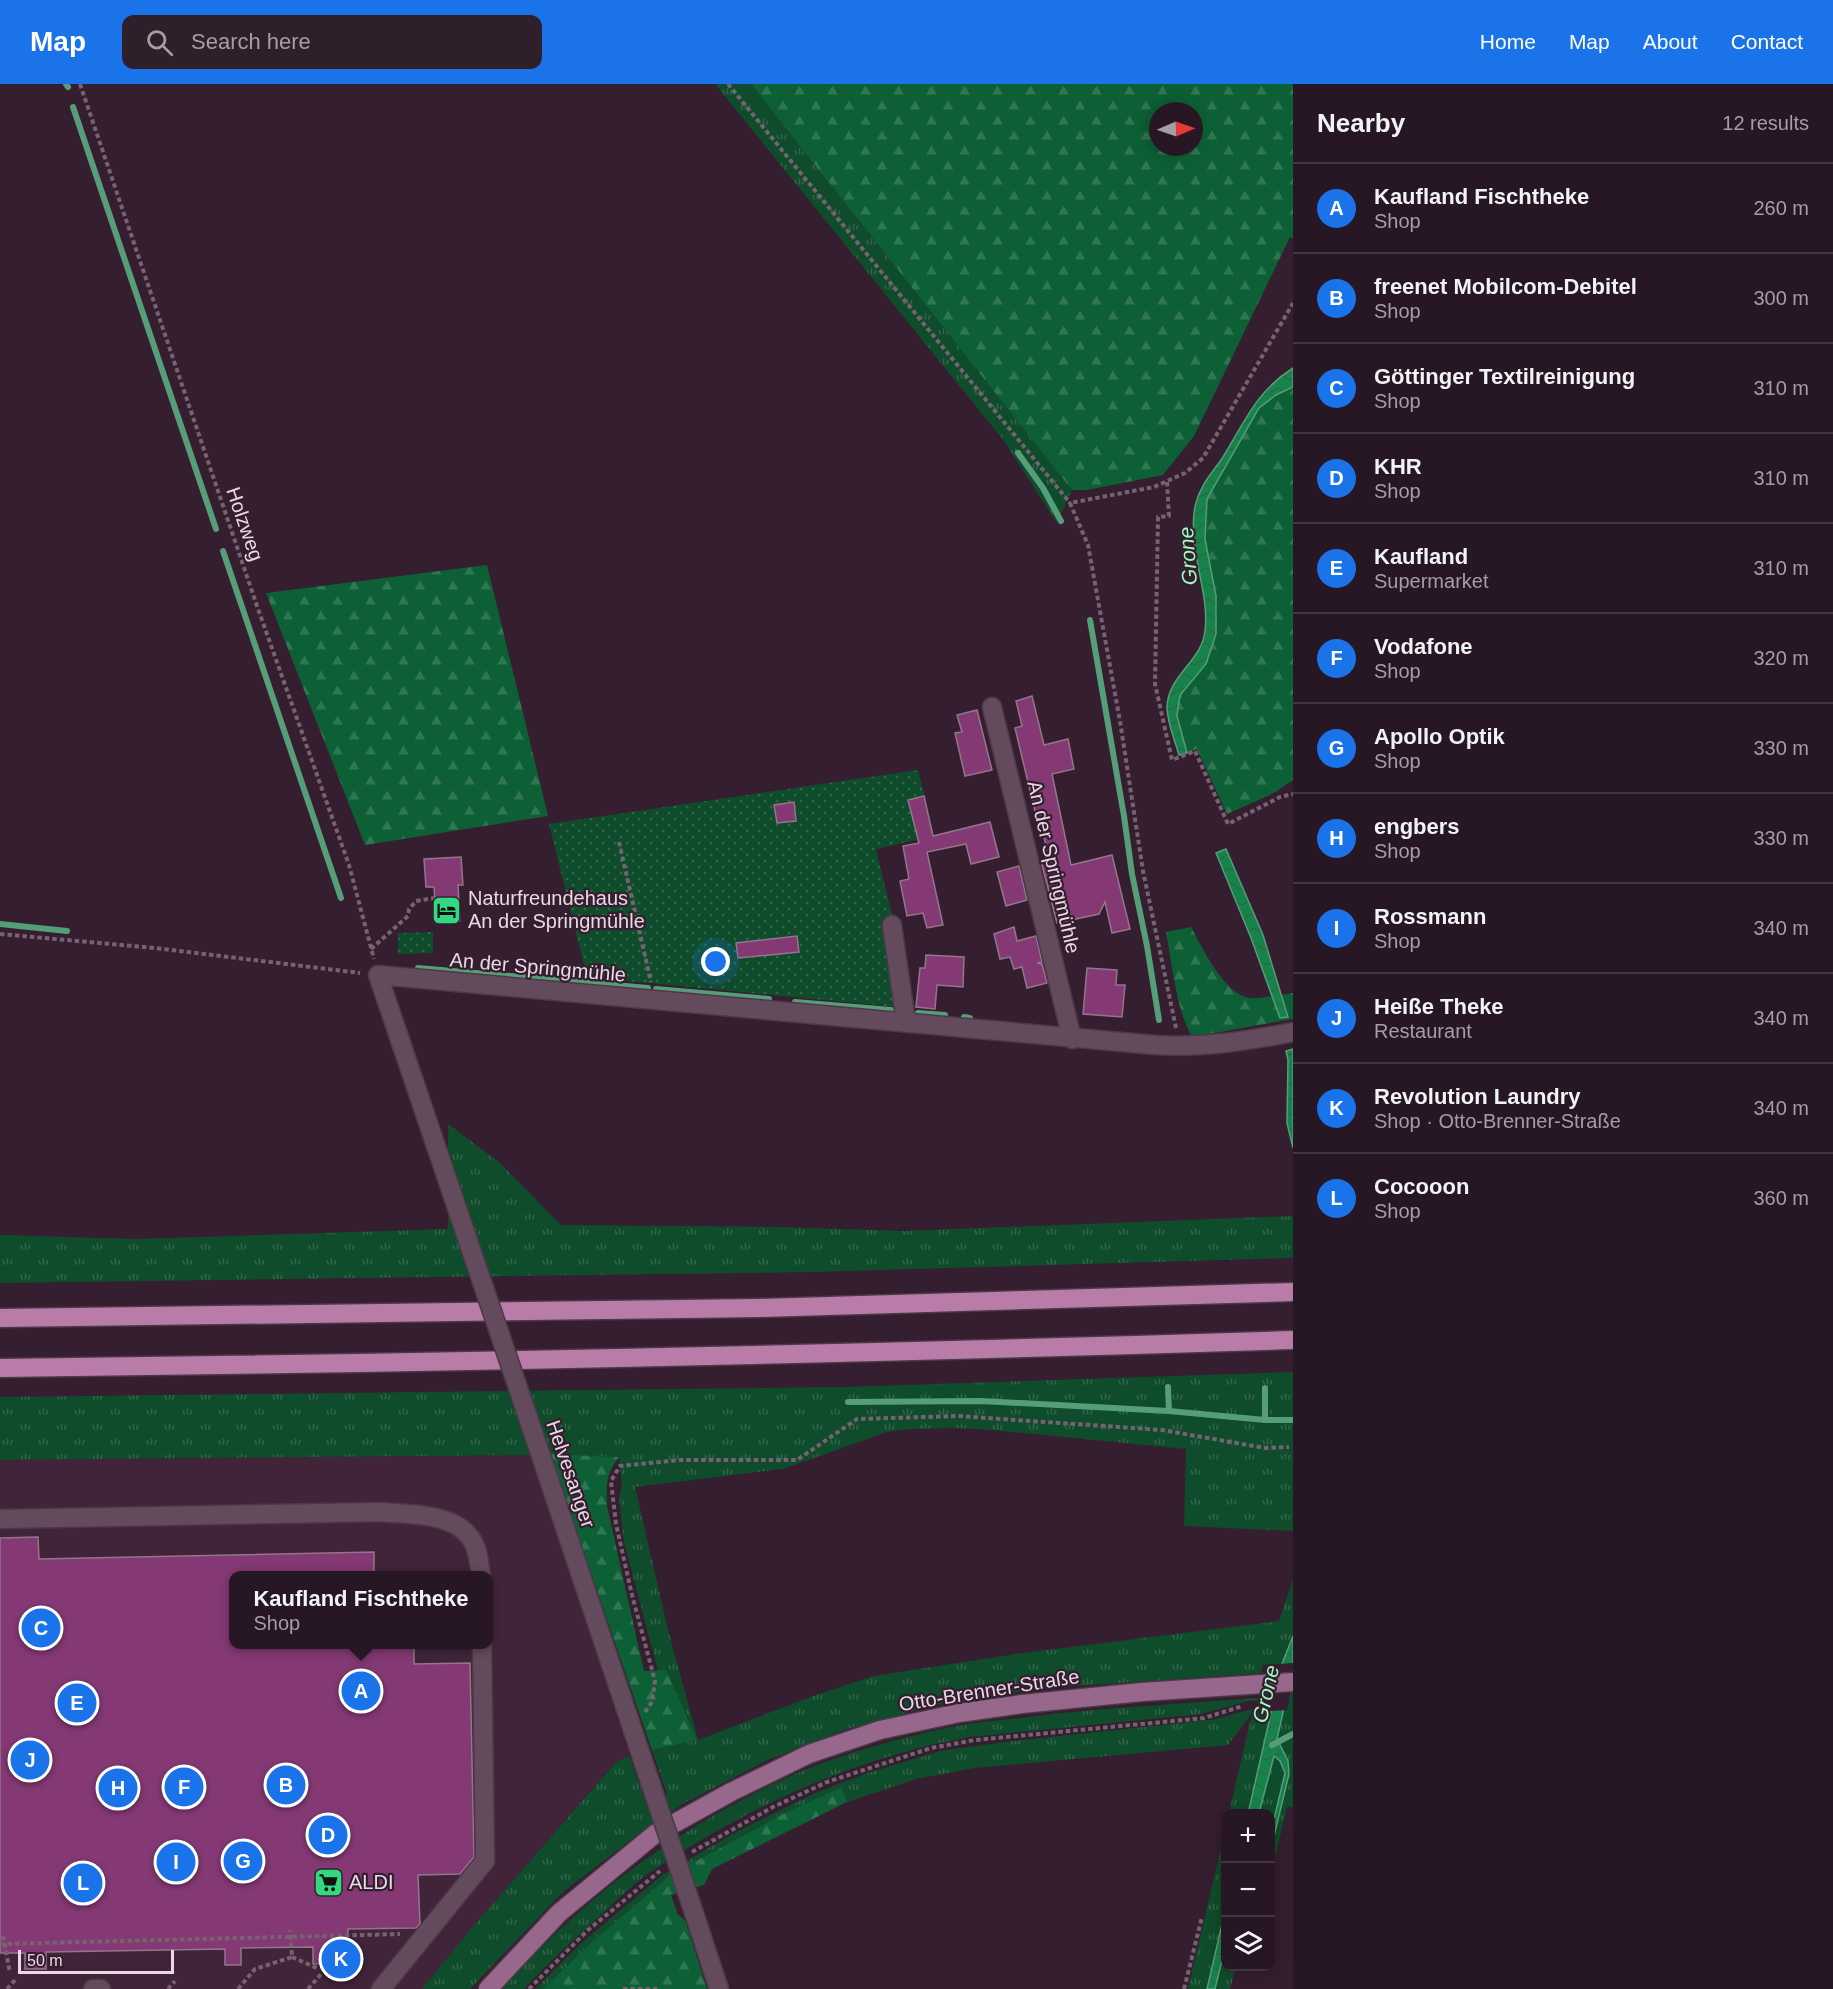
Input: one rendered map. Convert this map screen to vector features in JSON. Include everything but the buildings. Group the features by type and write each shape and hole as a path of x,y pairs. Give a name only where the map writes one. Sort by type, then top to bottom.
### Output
{"highway":[{"path":"0,1318 758,1308 1293,1292"},
{"path":"0,1368 290,1365 1088,1347 1293,1340"}],"main road":[{"name":"Otto-Brenner-Straße","path":"488,1989 559,1913 655,1834 731,1792 809,1754 880,1730 1022,1704 1109,1695 1293,1682"}],"street":[{"name":"An der Springmühle","path":"992,707 1072,1039"},
{"path":"892,925 906,1022"},
{"name":"An der Springmühle","path":"378,975 1180,1047 1251,1040 1293,1032"},
{"name":"Helvesanger","path":"378,975 718,1989"},
{"path":"0,1519 381,1512 441,1519 458,1527 470,1536 480,1571"},
{"path":"381,1989 485,1862 482,1649"},
{"path":"93,1989 101,1989"}],"path":[{"name":"Holzweg","path":"80,84 256,606 349,865 378,975"},
{"path":"728,84 1070,503 1088,545 1120,721 1143,871 1180,1047"},
{"path":"1070,503 1133,492 1167,482 1185,473 1203,458 1293,303"},
{"path":"1167,482 1169,516 1158,517 1155,684 1172,760 1195,751 1228,824 1280,797 1293,794"},
{"path":"619,842 656,1000"},
{"path":"371,949 408,916 409,909 416,901 435,898"},
{"path":"0,933 155,948 378,975"},
{"path":"632,1730 652,1702 655,1682 616,1524 610,1481 620,1466 680,1460 797,1460 857,1419 936,1416 1162,1430 1265,1448 1290,1447"},
{"path":"684,1856 773,1807 827,1782 931,1748 975,1740 1204,1718 1246,1705"},
{"path":"529,1989 588,1930 664,1867"},
{"path":"1184,1989 1202,1917"},
{"path":"290,1930 292,1957"},
{"path":"2,1944 428,1934"},
{"path":"3,1936 2,1944 10,1973"},
{"path":"238,1989 255,1969 292,1957 316,1968"},
{"path":"308,1989 322,1973"},
{"path":"7,1989 16,1979"},
{"path":"168,1989 175,1981"},
{"path":"623,1989 659,1989"}],"shaded area":[{"path":"530,1455 629,1755 614,1763 422,1989 0,1989 0,1460"}],"green space":[{"path":"715,84 751,84 1072,490 1057,523 1004,441"},
{"path":"751,84 1293,84 1293,239 1290,237 1194,436 1163,475 1087,490 1072,490"},
{"path":"1293,387 1293,780 1274,793 1227,814 1197,749 1187,753 1177,716 1181,694 1192,679 1217,615 1216,596 1205,539 1207,499 1259,408 1276,395"},
{"path":"487,565 548,816 365,845 266,593"},
{"path":"918,770 934,836 876,849 892,915 887,925 897,1007 587,977 549,824"},
{"path":"1191,927 1215,968 1231,988 1240,995 1249,998 1272,996 1280,1018 1288,1016 1281,995 1293,993 1293,1019 1192,1037 1178,1000 1166,932"},
{"path":"433,932 433,953 398,954 398,933"},
{"path":"448,1124 500,1163 561,1225 779,1227 903,1231 1293,1216 1293,1258 812,1272 0,1283 0,1235 136,1239 448,1229"},
{"path":"1293,1372 1293,1531 1184,1526 1186,1449 993,1430 954,1428 887,1432 783,1469 635,1487 667,1626 698,1740 813,1696 873,1676 1023,1653 1279,1621 1293,1579 1293,1636 1286,1651 1249,1809 1230,1809 1252,1713 1228,1745 974,1768 916,1779 847,1802 842,1787 789,1811 670,1875 591,1943 543,1989 535,1989 579,1945 662,1875 740,1830 815,1793 868,1773 940,1751 1216,1719 1253,1709 1253,1712 1270,1711 1279,1664 1263,1665 1261,1673 1034,1689 932,1706 847,1729 770,1759 686,1802 641,1832 562,1893 470,1989 422,1989 464,1937 615,1763 629,1755 648,1809 667,1794 652,1750 697,1740 666,1671 658,1671 624,1542 619,1498 622,1486 619,1457 550,1454 534,1407 514,1407 530,1455 0,1460 0,1397 844,1387"},
{"path":"550,1454 619,1457 609,1475 607,1506 644,1671 666,1670 697,1740 652,1750"},
{"path":"1293,1668 1293,1807 1287,1807 1275,1858 1275,1832 1289,1774 1288,1761 1277,1739"},
{"path":"1271,1697 1270,1700 1249,1701 1201,1714 970,1737 886,1757 846,1771 767,1805 691,1846 640,1880 524,1989 503,1989 561,1928 625,1874 695,1826 769,1786 808,1769 890,1742 971,1724 1095,1710"},
{"path":"1273,1756 1280,1761 1285,1773 1275,1815 1275,1809 1260,1809"},
{"path":"842,1787 847,1802 712,1869 704,1885 671,1895 678,1915 685,1920 707,1989 543,1989 591,1943 670,1875 789,1811"},
{"path":"1221,1848 1221,1928 1207,1989 1188,1989"},
{"path":"1221,1964 1221,1971 1235,1971 1230,1989 1215,1989"}],"water":[{"path":"1293,368 1293,387 1276,395 1259,408 1207,499 1205,539 1216,596 1216,634 1206,664 1181,694 1177,716 1187,753 1179,755 1168,719 1169,696 1173,686 1203,642 1206,619 1195,547 1195,507 1206,480 1260,398 1280,377"},
{"path":"1226,849 1263,935 1288,1017 1280,1018 1251,938 1216,853"},
{"path":"1293,1049 1293,1148 1287,1123 1288,1060 1286,1051"},
{"path":"1293,1636 1293,1668 1277,1739 1288,1761 1289,1774 1275,1832 1275,1815 1285,1773 1280,1761 1274,1756 1260,1809 1249,1809 1282,1664"},
{"path":"1221,1928 1221,1964 1215,1989 1207,1989"}],"pier":[{"path":"1293,1663 1293,1682 1287,1710 1270,1711 1279,1664"}],"waterway":[{"path":"73,107 216,529"},
{"path":"1018,453 1043,488 1061,521"},
{"path":"223,551 341,898"},
{"path":"1090,620 1159,1020"},
{"path":"0,924 67,931"},
{"path":"418,968 648,988"},
{"path":"656,989 769,999"},
{"path":"795,1002 891,1010"},
{"path":"918,1013 945,1015"},
{"path":"964,1017 970,1018"},
{"path":"1168,1387 1169,1411"},
{"path":"1265,1388 1265,1420 1293,1420"},
{"path":"848,1402 981,1401 1169,1411 1265,1420"},
{"path":"1272,1745 1293,1734"}],"place":[{"name":"Naturfreundehaus An der Springmühle","path":"447,910"},
{"name":"Göttinger Textilreinigung","path":"41,1628"},
{"name":"Kaufland Fischtheke","path":"361,1691"},
{"name":"Kaufland","path":"77,1703"},
{"name":"Heiße Theke","path":"30,1760"},
{"name":"freenet Mobilcom-Debitel","path":"286,1785"},
{"name":"Vodafone","path":"184,1787"},
{"name":"engbers","path":"118,1788"},
{"name":"KHR","path":"328,1835"},
{"name":"Apollo Optik","path":"243,1861"},
{"name":"Rossmann","path":"176,1862"},
{"name":"ALDI","path":"328,1882"},
{"name":"Cocooon","path":"83,1883"},
{"name":"Revolution Laundry","path":"341,1959"}],"water label":[{"name":"Grone","path":"1188,556"},
{"name":"Grone","path":"1266,1694"}]}
